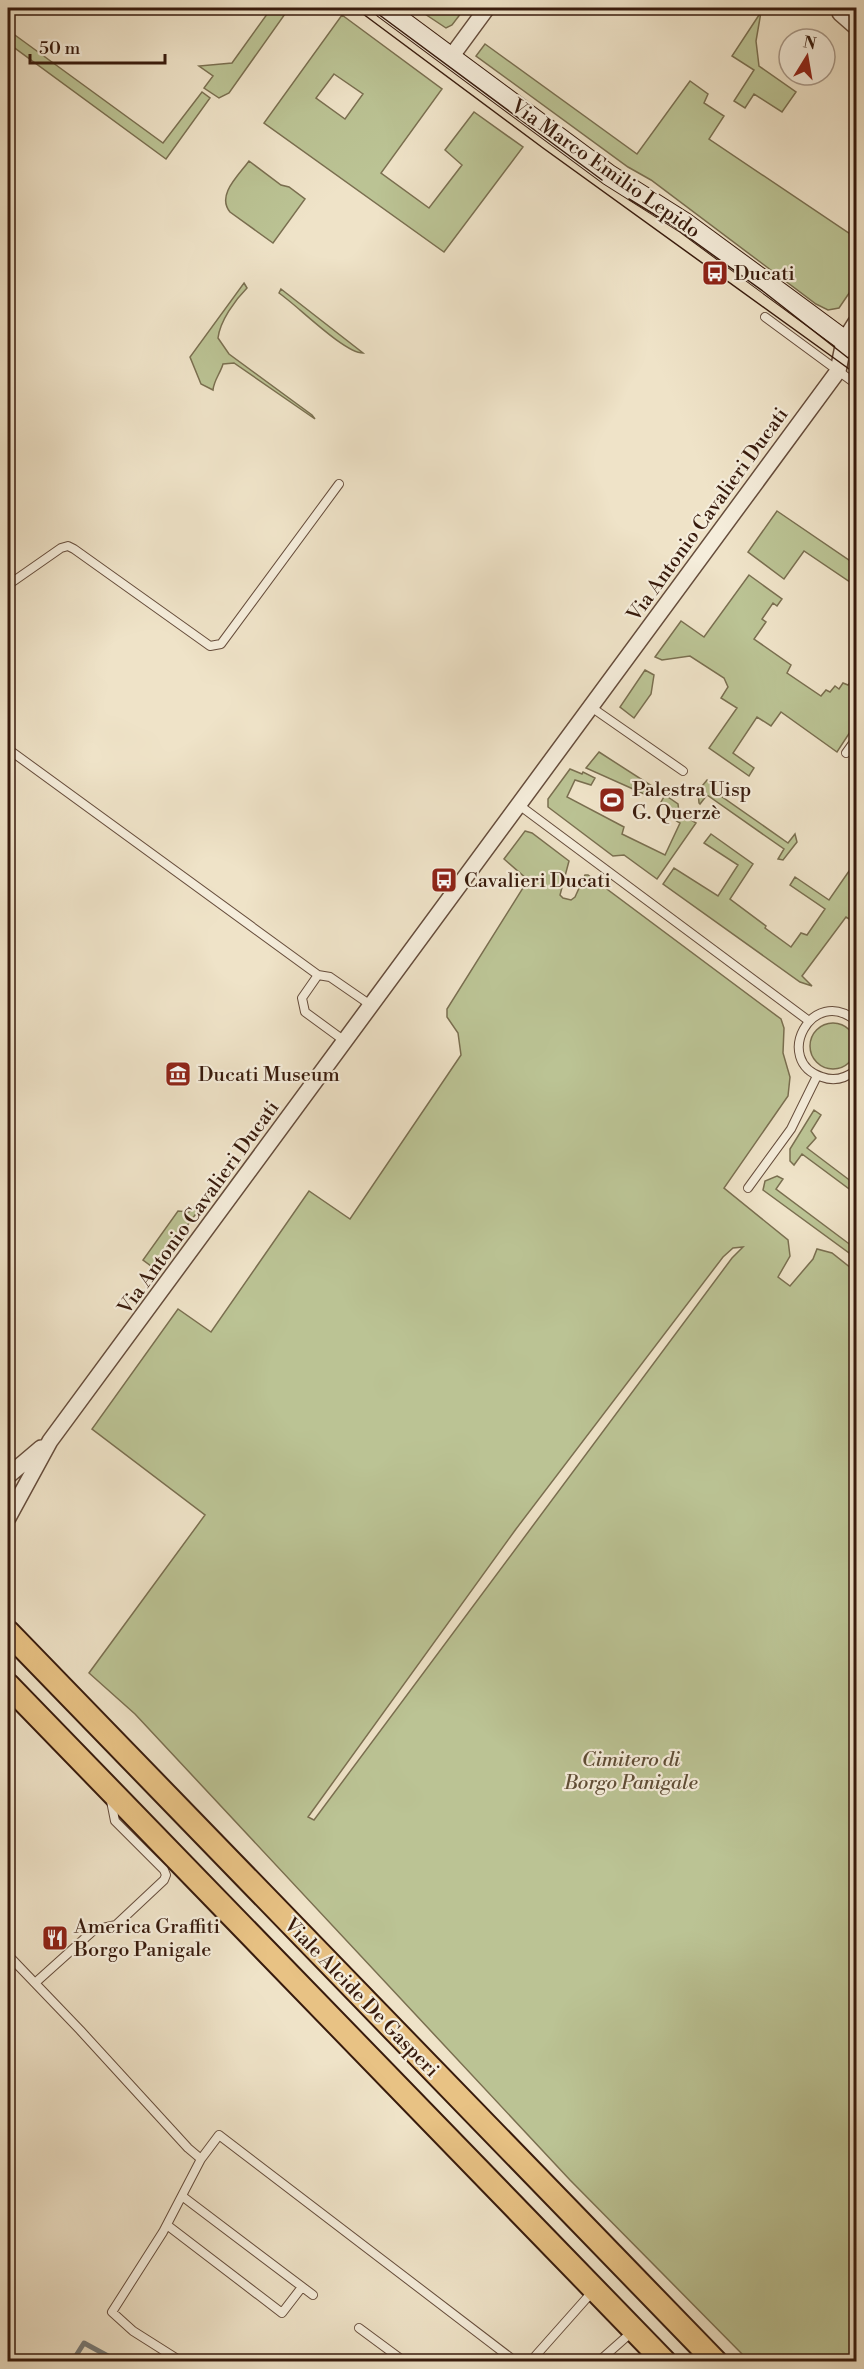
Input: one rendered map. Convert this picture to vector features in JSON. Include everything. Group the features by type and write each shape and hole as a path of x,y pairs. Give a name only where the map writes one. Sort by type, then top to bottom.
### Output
{"main road":[{"name":"Via Marco Emilio Lepido","path":"384,8 609,175 685,223 850,345"},
{"name":"Viale Alcide De Gasperi","path":"8,1632 716,2361"},
{"name":"Viale Alcide De Gasperi","path":"8,1685 665,2361"}],"street":[{"path":"451,57 487,8"},
{"path":"840,12 856,27"},
{"path":"850,345 856,322"},
{"name":"Via Antonio Cavalieri Ducati","path":"8,1518 50,1441 838,371 850,345"},
{"name":"Via Antonio Cavalieri Ducati","path":"8,1476 50,1441"}],"lane":[{"path":"765,317 856,384"},
{"path":"8,585 18,575 68,546 210,646 220,644 339,484"},
{"path":"591,707 683,771"},
{"path":"846,753 856,739"},
{"path":"8,749 318,975 330,977 372,1006"},
{"path":"519,805 808,1022"},
{"path":"318,975 302,998 305,1012 346,1042"},
{"path":"856,1022 845,1014 832,1012 819,1014 808,1022 799,1039 799,1052 806,1066 817,1076 826,1079 841,1078 856,1070"},
{"path":"748,1188 791,1128 817,1076"},
{"path":"35,1983 94,1930 116,1925 164,1880 166,1875 164,1870 115,1821 108,1788"},
{"path":"8,1955 188,2148 201,2159"},
{"path":"182,2361 133,2331 112,2312 167,2225 201,2159 219,2135 516,2361"},
{"path":"182,2196 313,2295"},
{"path":"167,2225 282,2313 302,2287"},
{"path":"530,2361 594,2289"},
{"path":"360,2328 405,2361"},
{"path":"598,2361 634,2330"}],"green space":[{"path":"416,8 465,8 452,25 446,28"},
{"path":"270,10 285,14 229,93 219,98 204,88 213,76 199,66 232,63"},
{"path":"761,12 756,41 759,66 777,79 777,87 789,87 796,92 782,112 754,94 745,108 734,101 754,70 732,56"},
{"path":"342,15 442,89 381,173 429,208 462,165 445,150 474,112 523,147 444,252 264,123","holes":["334,74 363,94 345,119 316,98"]},
{"path":"8,30 163,143 202,92 210,98 166,159 8,43"},
{"path":"485,44 637,154 690,81 708,94 704,103 724,116 709,139 856,238 856,283 839,308 828,310 816,304 651,180 628,167 476,56"},
{"path":"249,161 281,185 289,187 305,199 273,243 230,212 226,206 227,192"},
{"path":"244,283 247,288 229,311 218,338 229,354 315,419 234,363 223,364 213,390 201,384 190,357"},
{"path":"281,289 363,353 355,351 333,337 279,293"},
{"path":"777,511 856,565 856,586 804,551 784,579 748,552"},
{"path":"749,575 782,599 777,606 773,603 762,619 766,622 754,639 791,665 787,673 821,696 826,690 830,692 835,686 839,689 843,683 848,685 853,679 856,681 856,723 837,752 781,712 771,726 757,717 733,753 754,768 749,776 709,748 737,708 721,698 728,687 724,678 690,656 662,660 655,657 681,621 704,637"},
{"path":"645,670 654,675 651,694 634,718 620,707"},
{"path":"599,752 658,790 651,797 586,768"},
{"path":"570,769 595,778 591,785 575,780 567,797 624,827 622,834 665,855 680,823 670,817 672,810 661,802 665,795 678,804 679,812 696,823 657,879 624,855 613,856 548,807 548,799"},
{"path":"707,780 717,781 711,789 788,843 795,834 797,842 783,860 778,859 784,849 707,795 699,803 698,791"},
{"name":"Cimitero di Borgo Panigale","path":"525,831 532,833 569,861 560,895 563,898 571,900 575,897 585,875 588,875 781,1019 784,1028 783,1053 790,1077 788,1096 724,1188 788,1240 790,1256 778,1277 790,1286 813,1259 817,1249 832,1253 856,1272 856,2361 749,2361 570,2180 135,1714 89,1673 205,1515 92,1429 178,1309 211,1332 309,1191 350,1219 461,1055 458,1033 447,1017 447,1009 528,880 504,859","holes":["743,1247 732,1258 314,1820 308,1817 516,1529 723,1257 733,1248"]},
{"path":"711,834 753,864 730,899 791,947 801,933 807,935 825,909 790,885 795,877 829,900 856,861 856,919 854,922 846,917 802,976 812,986 800,982 663,884 674,868 718,896 738,865 704,843"},
{"path":"833,1023 842,1024 849,1030 855,1037 855,1055 849,1062 842,1068 833,1069 824,1068 817,1062 811,1055 810,1046 811,1037 817,1030 824,1024"},
{"path":"814,1110 821,1115 811,1131 816,1138 807,1148 856,1185 856,1194 802,1154 794,1165 790,1161 790,1149"},
{"path":"777,1176 783,1179 776,1189 856,1249 856,1258 763,1190 765,1181"},
{"path":"200,1202 204,1203 155,1269 143,1260 178,1211 189,1212"}],"waterway":[{"path":"72,2362 84,2343 119,2362"}],"tram line":[{"path":"355,8 543,148 856,374"},
{"path":"370,8 602,180"},
{"path":"629,199 670,224 764,292 852,361"}],"place":[{"name":"Ducati","path":"715,273"},
{"name":"Palestra Uisp G. Querzè","path":"612,800"},
{"name":"Cavalieri Ducati","path":"444,880"},
{"name":"Ducati Museum","path":"178,1074"},
{"name":"America Graffiti Borgo Panigale","path":"55,1938"}]}
